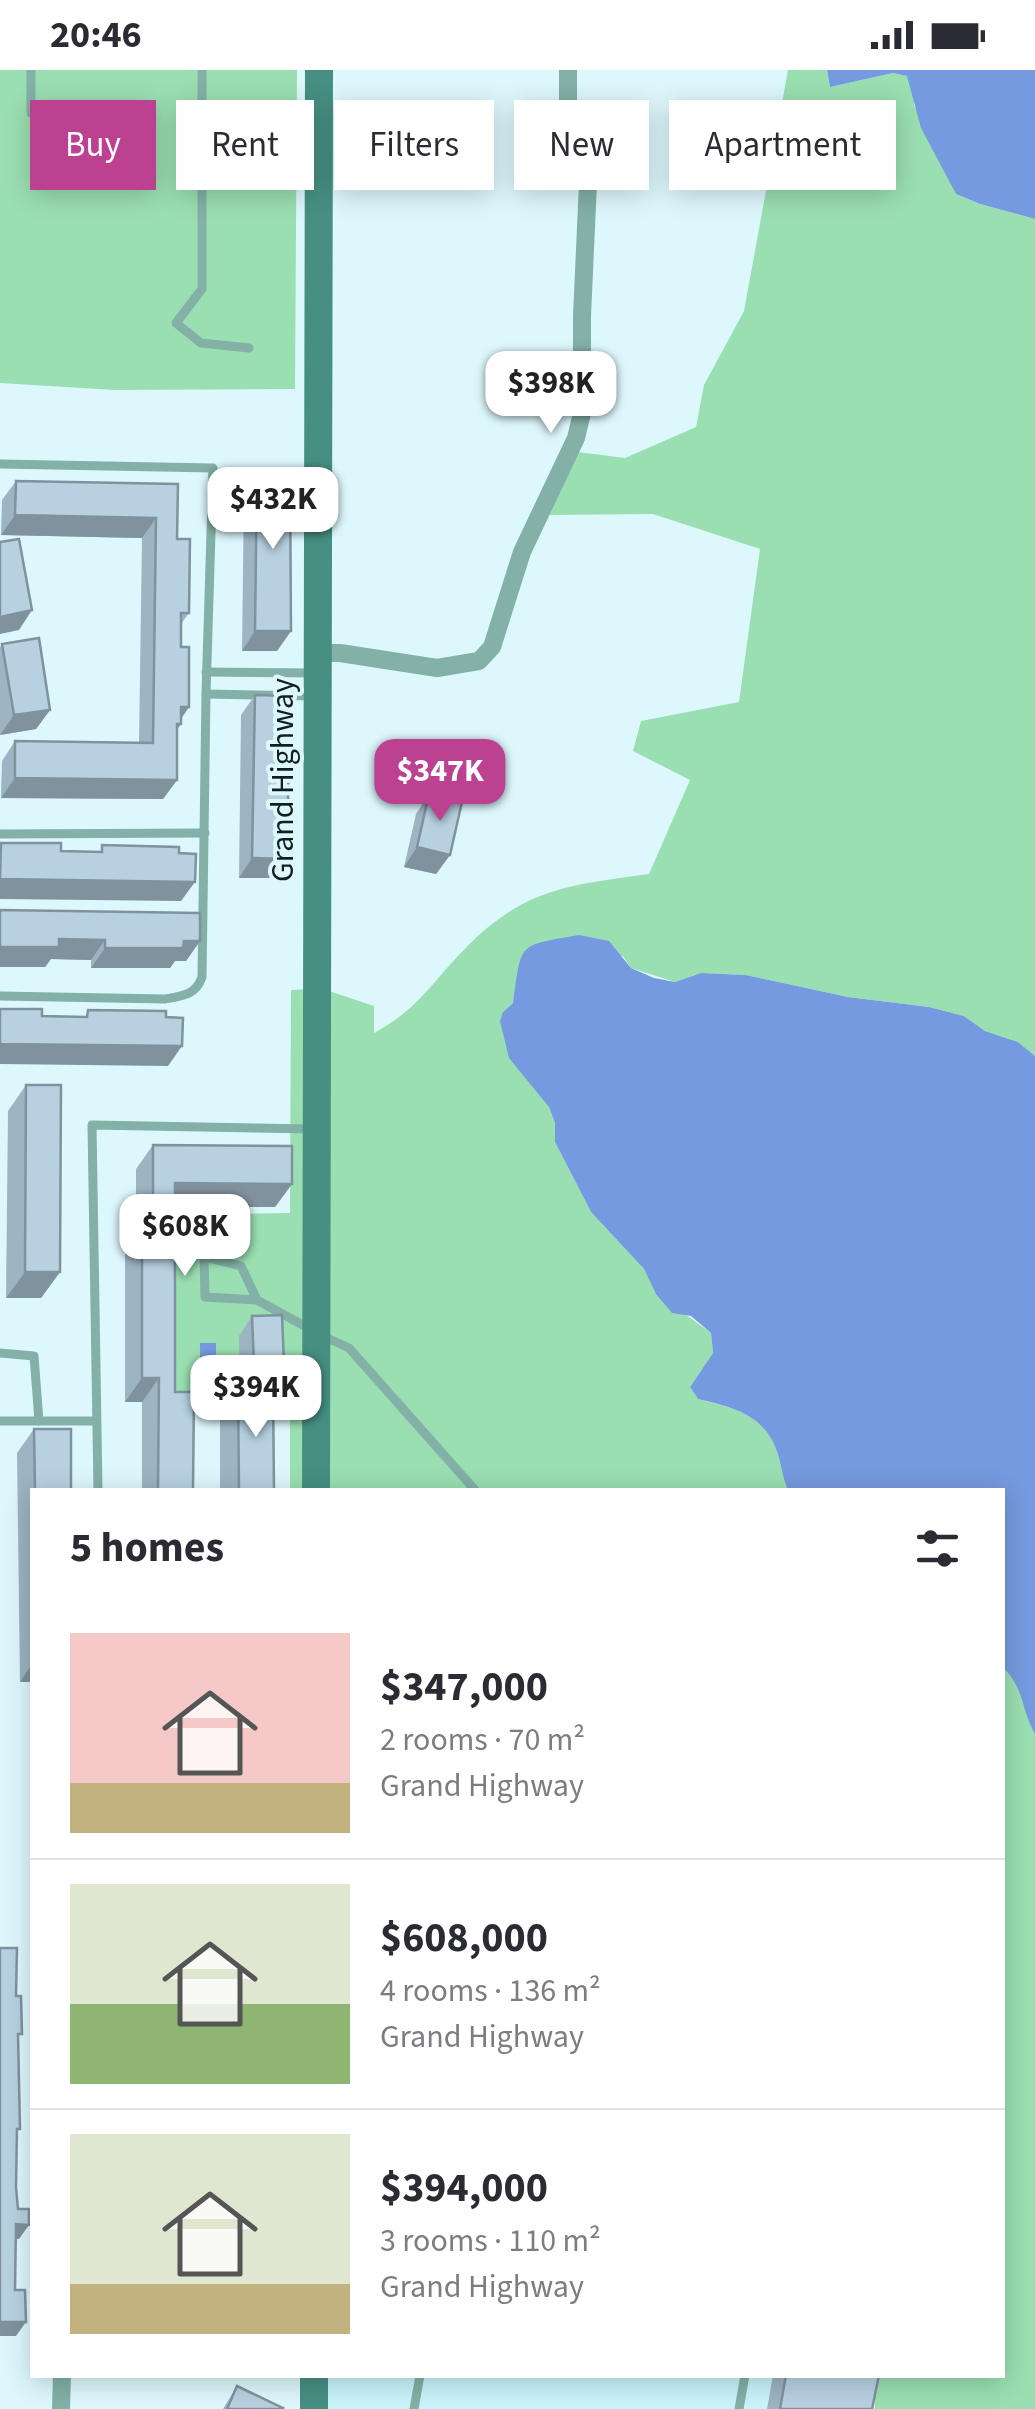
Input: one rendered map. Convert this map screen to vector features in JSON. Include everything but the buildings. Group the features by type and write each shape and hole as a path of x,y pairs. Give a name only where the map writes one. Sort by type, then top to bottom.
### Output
{"street":[{"name":"Grand Highway","path":"316,1488 319,70"},
{"path":"318,674 340,652 437,668 479,660 492,647 522,552 576,438 582,413 588,183 573,148 568,122 568,70"},
{"path":"61,2409 62,2378"},
{"path":"314,2378 314,2409"}],"lane":[{"path":"31,70 31,100"},
{"path":"202,70 202,289 176,323 201,343 249,348"},
{"path":"0,464 213,468 199,986 187,996 165,999 0,996"},
{"path":"206,672 318,674"},
{"path":"206,694 318,674"},
{"path":"0,834 204,833"},
{"path":"98,1488 92,1125 317,1129"},
{"path":"257,1300 241,1266 204,1257 205,1297 257,1300 350,1348 473,1488"},
{"path":"0,1353 34,1356 39,1421"},
{"path":"0,1422 96,1421"},
{"path":"414,2409 419,2378"},
{"path":"739,2409 744,2378"}],"shaded area":[{"path":"327,2378 875,2378 875,2409 327,2409"}],"green space":[{"path":"0,70 297,70 297,100 176,100 176,190 296,190 295,389 114,390 0,383"},
{"path":"788,70 827,70 830,87 893,73 907,76 914,91 914,105 956,194 1035,219 1035,1056 1018,1042 985,1031 964,1016 929,1007 848,997 746,975 701,973 675,982 631,968 623,956 516,984 513,1003 503,1012 549,1107 555,1123 555,1142 591,1212 644,1269 656,1293 711,1333 713,1353 690,1387 698,1399 737,1411 759,1423 774,1444 787,1488 326,1488 329,991 374,1006 374,1033 411,1007 480,934 523,904 544,894 592,882 649,874 690,780 633,751 641,721 739,702 760,549 653,514 549,515 562,450 625,458 696,427 704,385 744,311 766,190 896,190 896,100 783,100"},
{"path":"311,989 308,1488 290,1488 290,1400 170,1399 163,1215 290,1213 291,990"},
{"path":"1005,1670 1019,1691 1035,1734 1035,2409 875,2409 875,2378 1005,2378"}],"water":[{"path":"827,70 1035,70 1035,219 956,194 921,128 907,76 893,73 830,87"},
{"path":"579,935 609,941 631,968 675,982 701,973 746,975 848,997 929,1007 964,1016 985,1031 1018,1042 1035,1056 1035,1734 1019,1691 1005,1670 1005,1488 787,1488 774,1444 759,1423 725,1406 698,1399 690,1387 713,1353 711,1333 691,1316 672,1313 656,1294 644,1269 591,1212 555,1142 555,1123 549,1107 509,1058 500,1021 513,1003 521,958 526,950 543,942"},
{"path":"200,1343 216,1343 216,1360 231,1360 231,1376 200,1376"}]}
